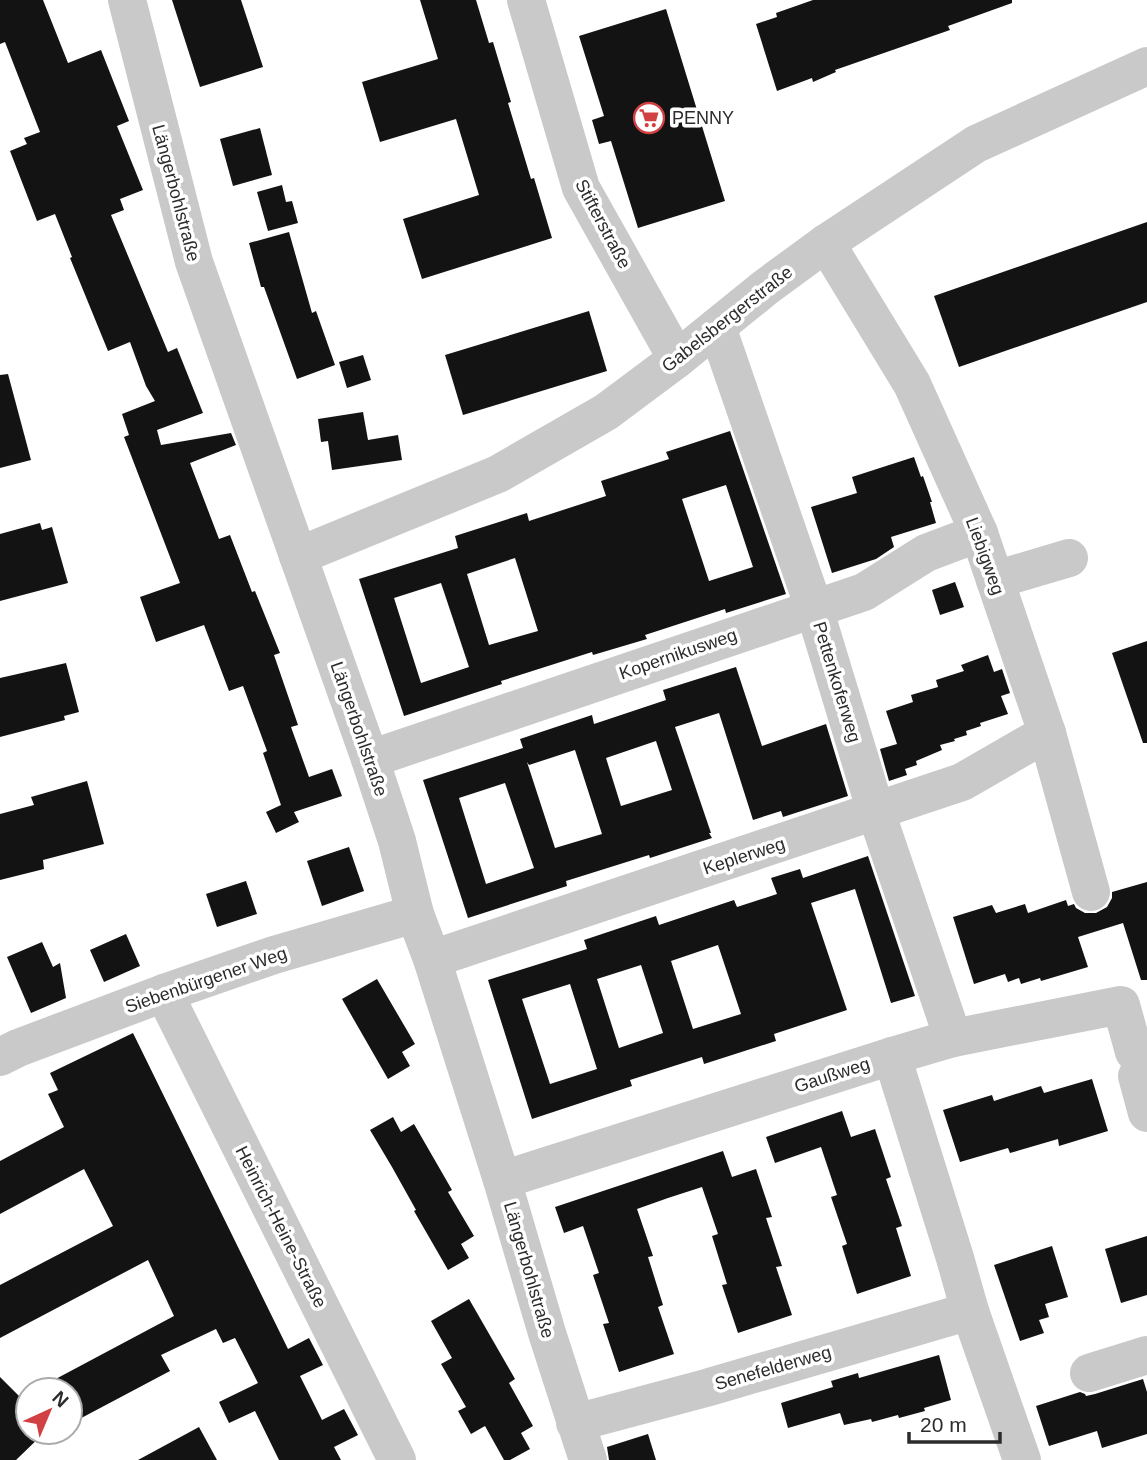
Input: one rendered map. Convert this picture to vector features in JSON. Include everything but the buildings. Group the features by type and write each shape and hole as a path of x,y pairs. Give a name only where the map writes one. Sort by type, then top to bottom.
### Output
{"street":[{"name":"Längerbohlstraße","path":"127,0 194,262 397,841 415,914 432,959 588,1460"},
{"name":"Stifterstraße","path":"526,0 581,188 677,359"},
{"name":"Gabelsbergerstraße","path":"298,556 498,474 606,412 826,243 976,144 1147,66"},
{"name":"Liebigweg","path":"826,243 912,384 978,533 1047,733 1091,892"},
{"name":"Pettenkoferweg","path":"717,327 814,608 876,812 953,1038"},
{"name":"Kopernikusweg","path":"370,759 864,592 926,554 978,533"},
{"path":"995,580 1069,558"},
{"name":"Keplerweg","path":"432,959 962,782 1047,733"},
{"name":"Siebenbürgener Weg","path":"0,1057 164,993 274,955 415,914"},
{"name":"Heinrich-Heine-Straße","path":"164,993 397,1460"},
{"name":"Gaußweg","path":"502,1180 953,1038 1121,1005 1142,1056"},
{"path":"892,1056 970,1311 1022,1460"},
{"path":"1142,1056 1137,1076 1147,1113"},
{"name":"Senefelderweg","path":"575,1423 970,1311"},
{"path":"1089,1373 1147,1355"}],"place":[{"name":"PENNY","path":"649,118"}]}
